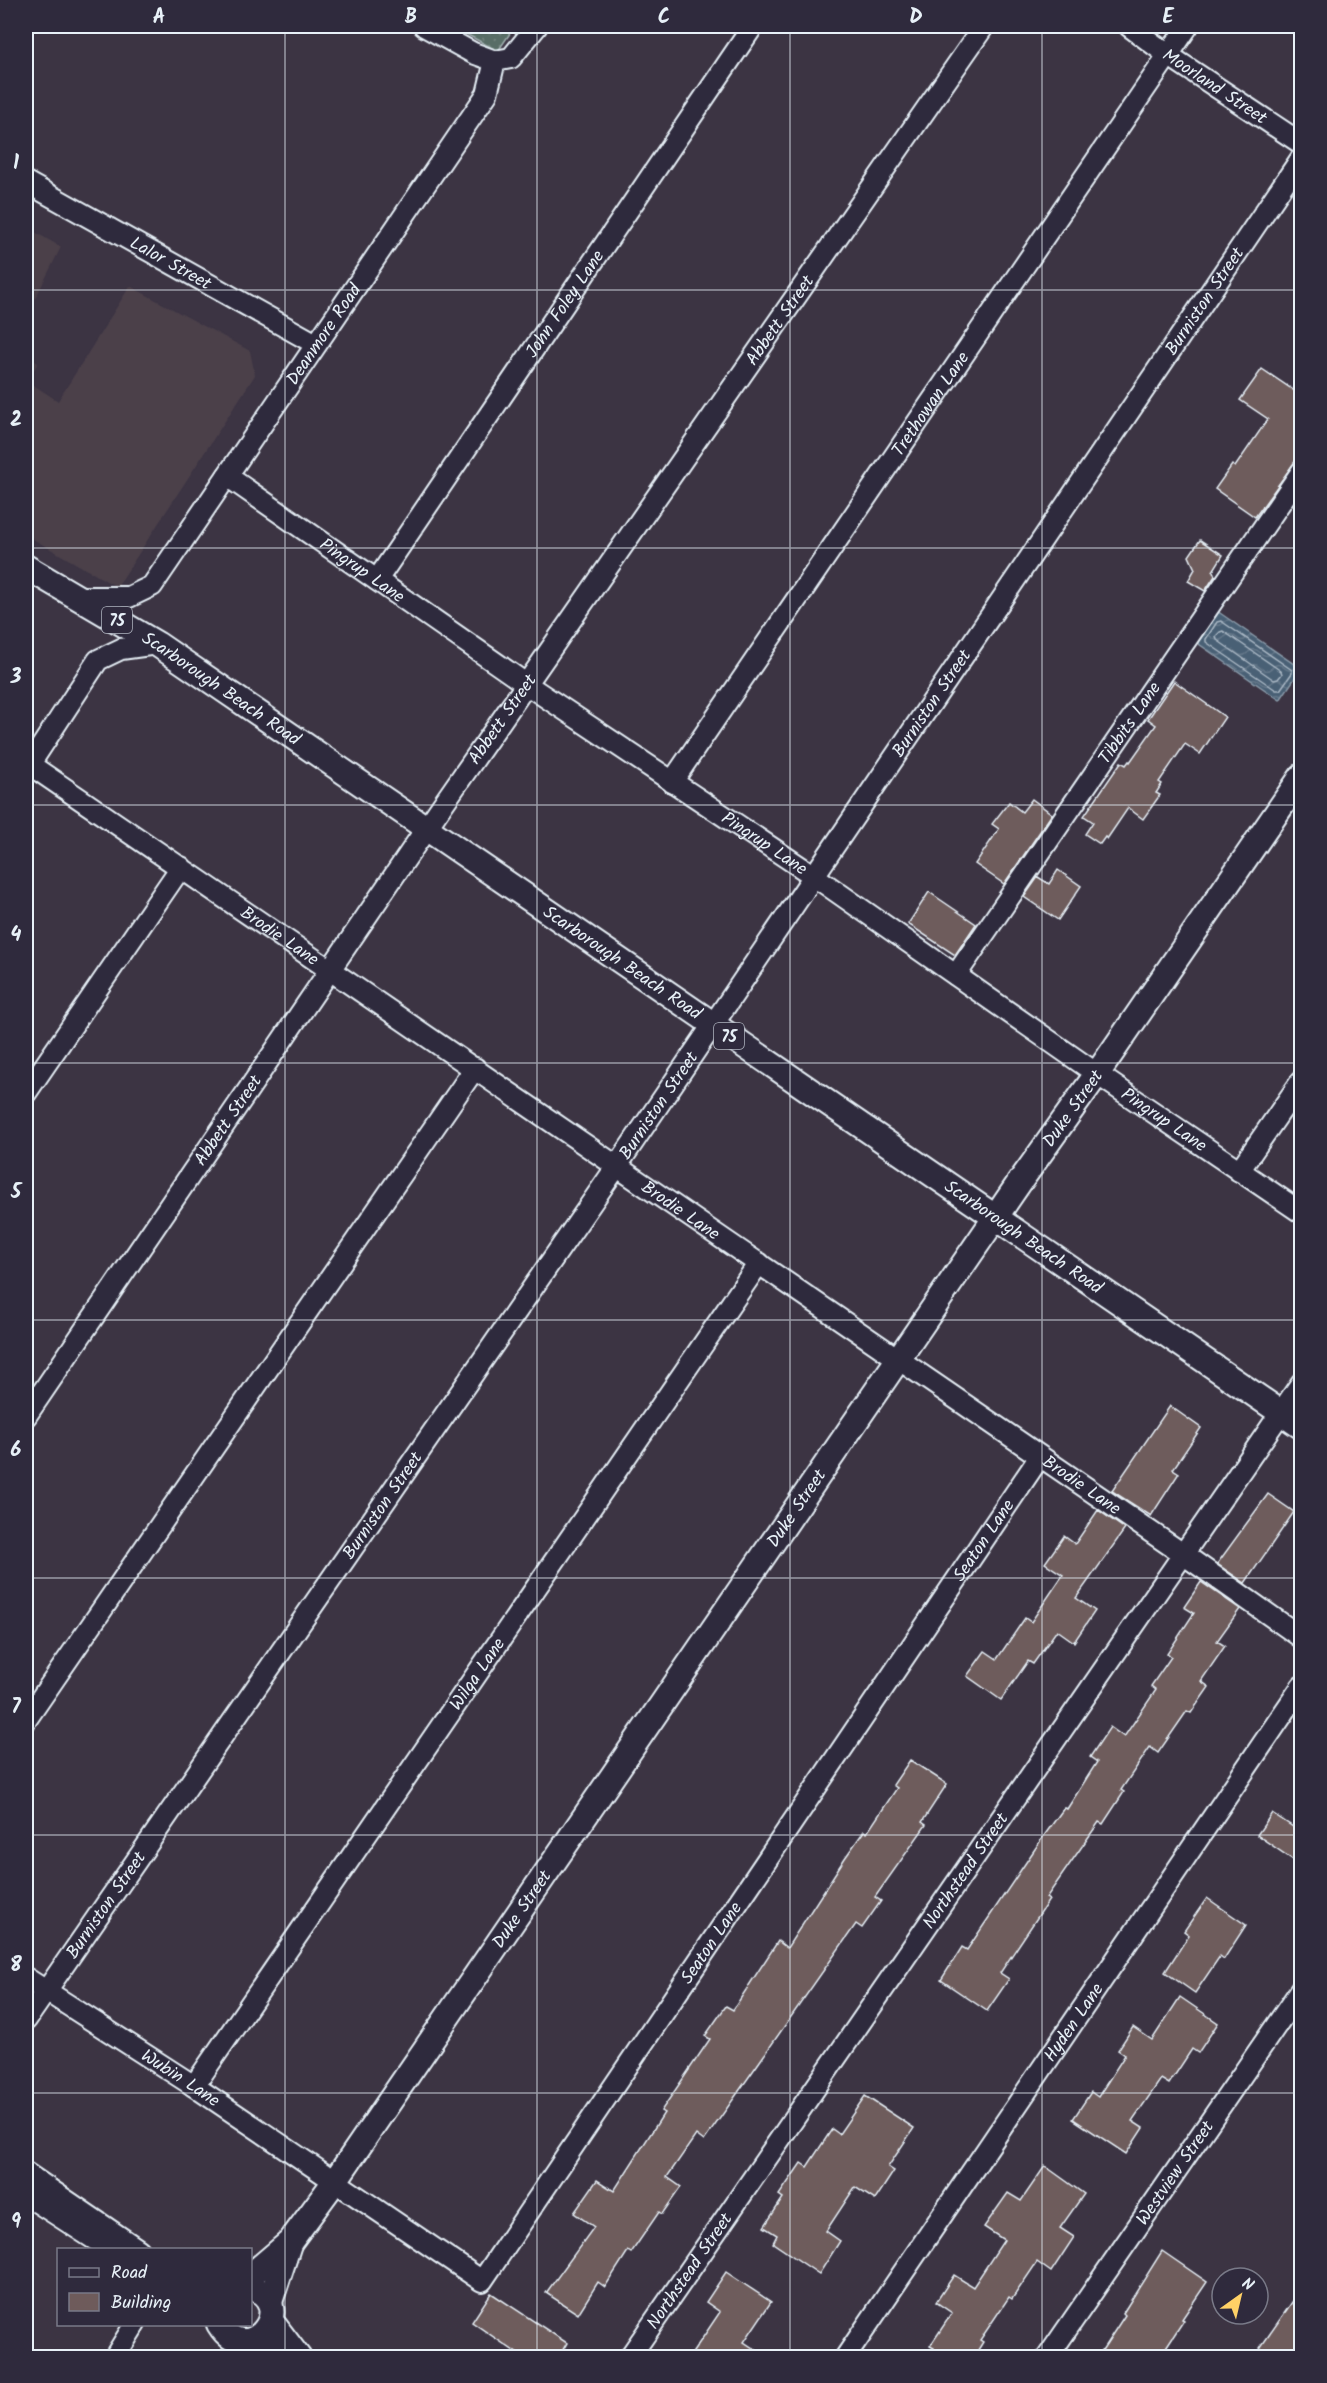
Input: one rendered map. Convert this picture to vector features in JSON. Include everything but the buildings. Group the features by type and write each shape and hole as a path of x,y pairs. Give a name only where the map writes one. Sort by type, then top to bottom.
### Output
{"main road":[{"name":"Scarborough Beach Road","path":"26,567 157,644 1302,1428"},
{"name":"Duke Street","path":"252,2274 290,2242 335,2181 995,1218 1302,776"},
{"name":"Duke Street","path":"270,2311 290,2242"},
{"path":"252,2288 264,2294 270,2311 299,2358"},
{"path":"246,2341 263,2334 270,2311"},
{"path":"220,2326 224,2333 232,2338 246,2341 263,2349 271,2358"}],"street":[{"path":"424,26 473,53 495,62 511,58 537,26"},
{"name":"John Foley Lane","path":"377,580 753,26"},
{"name":"Abbett Street","path":"26,1416 526,684 984,26"},
{"name":"Moorland Street","path":"1130,26 1168,55 1302,144"},
{"name":"Trethowan Lane","path":"672,782 1188,26"},
{"name":"Deanmore Road","path":"78,597 129,597 152,586 486,94 495,62"},
{"name":"Burniston Street","path":"26,2020 617,1166 1302,157"},
{"name":"Lalor Street","path":"26,182 316,344"},
{"name":"Tibbits Lane","path":"956,975 1302,471"},
{"name":"Pingrup Lane","path":"227,476 526,684 814,876 1097,1074 1302,1213"},
{"path":"27,767 98,660 121,649 157,644"},
{"name":"Brodie Lane","path":"27,767 181,867 1302,1638"},
{"path":"26,1094 181,867"},
{"path":"26,1720 475,1068"},
{"path":"1239,1171 1302,1080"},
{"name":"Wilga Lane","path":"194,2086 759,1263"},
{"name":"Northstead Street","path":"629,2358 1302,1382"},
{"name":"Seaton Lane","path":"335,2181 482,2281 1039,1458"},
{"name":"Hyden Lane","path":"845,2358 1302,1686"},
{"name":"Wubin Lane","path":"26,1978 45,1993 194,2086 335,2181"},
{"name":"Westview Street","path":"1047,2358 1302,1988"},
{"path":"26,2173 136,2248"},
{"path":"26,2195 108,2248"},
{"path":"114,2358 134,2326"}],"shaded area":[{"path":"26,227 61,247 26,317"},
{"path":"130,286 250,351 255,375 117,587 26,535 26,355 38,363 27,381 58,401"}],"green space":[{"path":"451,26 515,26 498,51"}],"water":[{"path":"1217,611 1301,669 1280,700 1196,642"}]}
